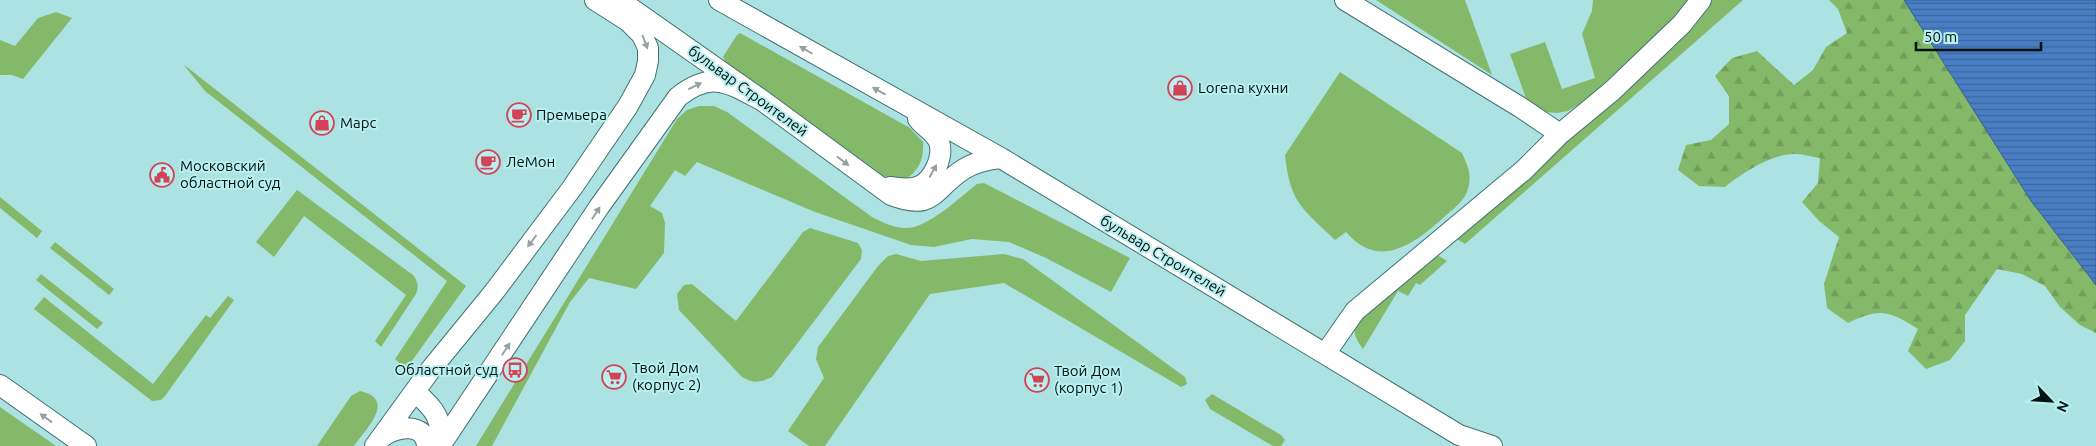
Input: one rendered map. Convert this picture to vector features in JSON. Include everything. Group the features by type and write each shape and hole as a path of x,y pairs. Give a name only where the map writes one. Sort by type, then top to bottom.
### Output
{"street":[{"path":"378,441 572,188 628,106 645,75 648,48 642,35 628,21 595,0"},
{"name":"бульвар Строителей","path":"618,0 763,101 891,195 907,201 921,201 934,195 964,170 1001,158"},
{"name":"бульвар Строителей","path":"719,0 1001,158 1459,435 1492,446"},
{"path":"736,0 758,22"},
{"path":"1345,0 1520,107 1560,134"},
{"path":"1326,354 1355,312 1524,170 1560,134 1599,102 1675,31 1701,0"},
{"path":"439,446 470,404 599,207 678,97 692,86 706,81 721,81 763,101"},
{"name":"бульвар Строителей","path":"876,184 906,190 919,187 930,178 937,166 940,154 939,142 933,132 909,108"},
{"path":"0,385 86,446"},
{"path":"414,392 430,404 437,415 441,427 439,446"},
{"path":"378,441 402,427 410,428 420,434 427,446"}],"green space":[{"path":"1376,0 1465,0 1492,75"},
{"path":"1593,0 1689,0 1674,18 1586,100 1568,111 1557,113 1535,108 1527,101 1510,54 1545,42 1562,89 1595,78 1582,34 1592,11"},
{"path":"1709,0 1743,0 1465,244 1457,239 1457,233"},
{"path":"1829,0 1904,0 2031,201 2096,285 2096,333 2080,325 2060,307 2045,286 2022,274 1997,269 1965,315 1965,341 1950,360 1926,369 1908,351 1918,329 1899,318 1884,313 1868,315 1848,323 1827,308 1824,284 1839,237 1819,221 1802,202 1818,183 1820,158 1796,154 1768,160 1749,170 1725,187 1699,186 1678,170 1686,145 1711,140 1729,124 1729,96 1715,76 1732,58 1757,51 1794,85 1813,70 1826,47 1847,33 1838,9"},
{"path":"56,12 72,18 23,79 12,75 0,75 0,40 15,46 38,18"},
{"path":"740,33 910,128 923,142 923,154 920,164 914,172 905,180 883,176 727,65 723,57"},
{"path":"183,64 466,286 406,369 395,359 447,281 205,91"},
{"path":"1340,72 1462,153 1468,166 1469,184 1461,201 1420,237 1396,249 1371,250 1358,243 1346,232 1335,240 1306,212 1294,195 1290,184 1285,155"},
{"path":"699,106 714,106 727,112 872,217 888,224 905,228 923,224 943,212 977,184 984,183 1130,258 1111,292 1046,258 1009,242 972,239 934,247 911,245 815,212 697,162 685,176 675,170 650,206 662,213 665,223 664,253 636,289 589,278 570,302 492,446 476,446 677,119 687,110"},
{"path":"297,190 413,275 416,280 418,286 416,294 381,347 375,341 406,295 304,216 274,257 256,242"},
{"path":"0,197 42,231 37,238 0,208"},
{"path":"810,228 858,243 862,250 861,259 772,377 760,381 749,380 741,376 679,310 677,294 684,285 692,284 736,321 803,232"},
{"path":"55,242 114,289 109,295 50,248"},
{"path":"896,254 921,261 1004,254 1023,259 1185,377 1187,384 1181,387 1004,283 930,294 825,446 809,446 788,431 824,378 816,359 818,347 878,266 888,256"},
{"path":"1439,256 1447,261 1420,285 1416,283 1408,296 1398,291 1363,349 1355,335 1357,319 1431,257"},
{"path":"41,274 103,323 97,329 36,280"},
{"path":"228,296 234,300 165,396 161,400 152,401 34,309 44,297 153,384 206,315 210,318"},
{"path":"360,391 371,395 378,407 371,423 354,446 317,446 351,396"},
{"path":"1212,394 1281,435 1285,440 1281,446 1273,446 1210,409 1205,400"},
{"path":"0,407 56,446 0,446"}],"water":[{"path":"1904,0 2096,0 2096,285 2031,201"}],"place":[{"name":"Lorena кухни","path":"1180,88"},
{"name":"Премьера","path":"519,115"},
{"name":"Марс","path":"322,123"},
{"name":"ЛеМон","path":"488,162"},
{"name":"Московский областной суд","path":"162,175"},
{"name":"Областной суд","path":"515,370"},
{"name":"Твой Дом (корпус 2)","path":"614,377"},
{"name":"Твой Дом (корпус 1)","path":"1037,380"}]}
